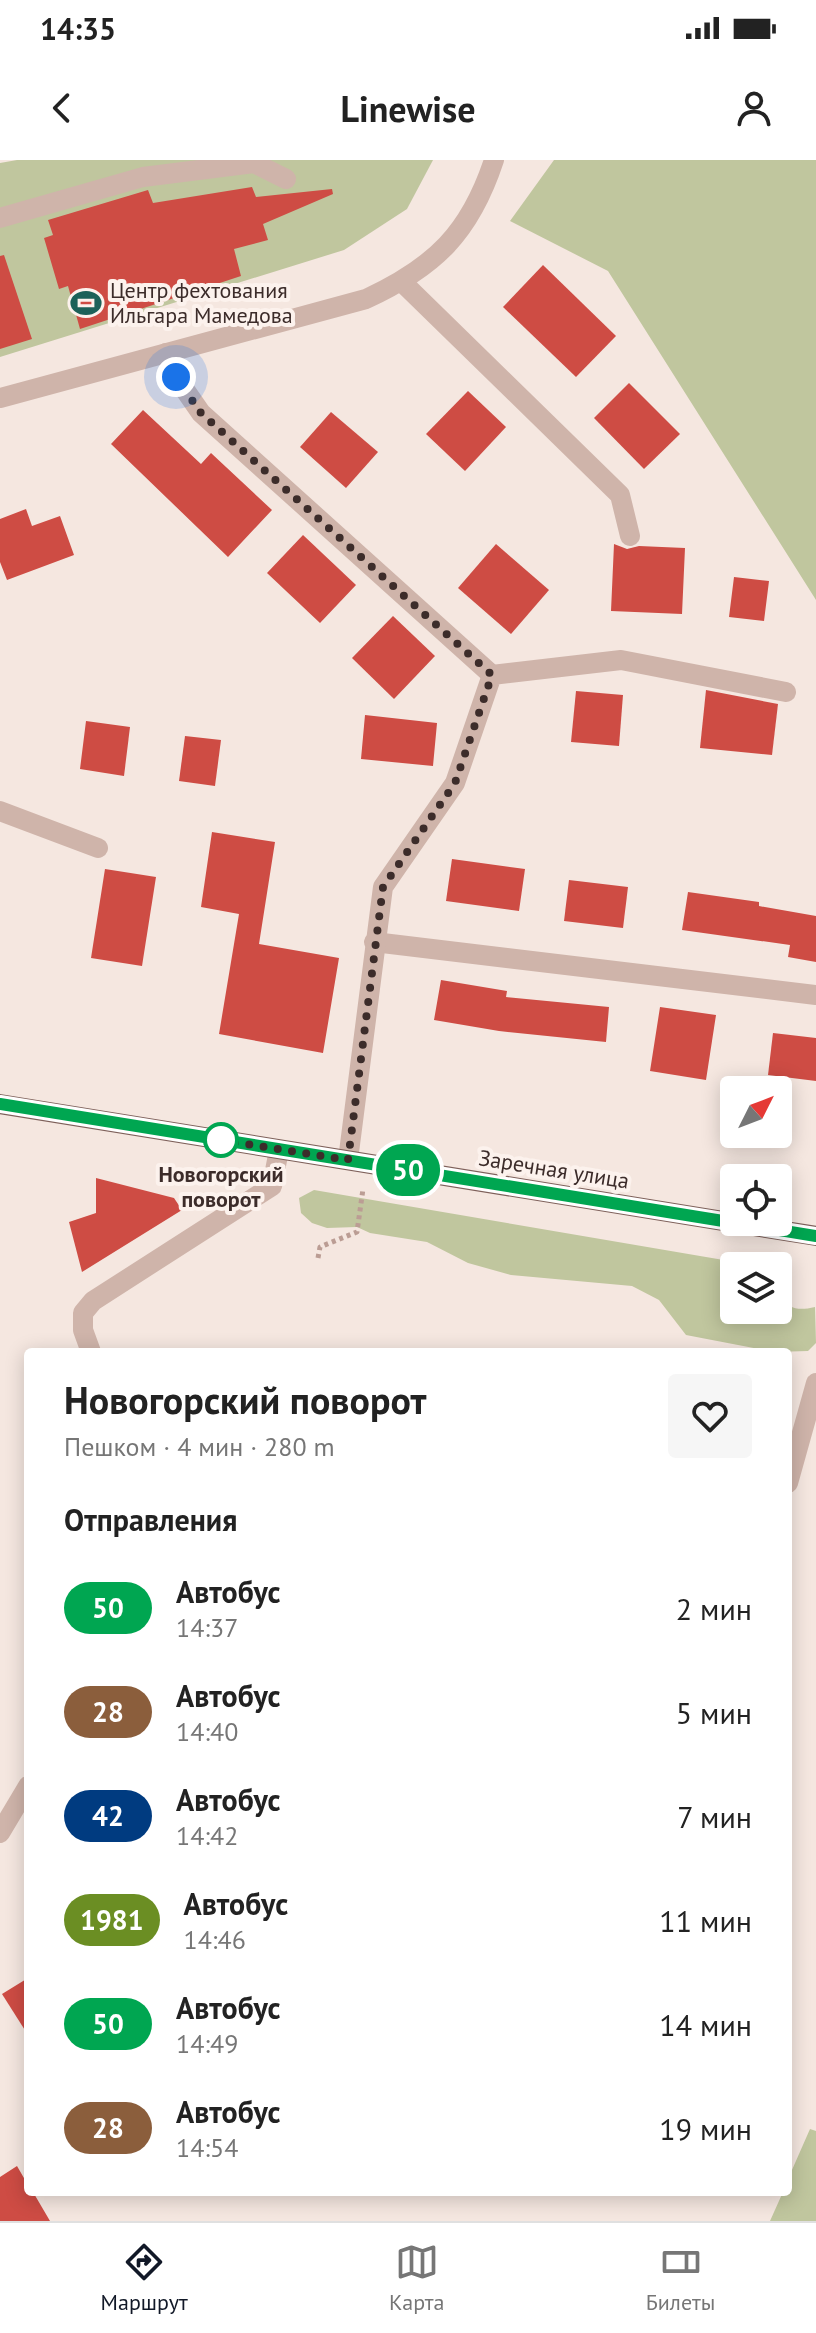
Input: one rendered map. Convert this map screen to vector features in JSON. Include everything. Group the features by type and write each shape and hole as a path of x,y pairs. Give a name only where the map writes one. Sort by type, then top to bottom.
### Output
{"main road":[{"name":"Заречная улица","path":"0,1104 816,1236"}],"street":[{"path":"0,398 366,299 402,282 454,240 470,217 494,160"},
{"path":"0,218 143,177 254,163 286,179"},
{"path":"402,282 620,495 630,536"},
{"path":"166,353 176,377 201,413 492,675 621,660 786,692"},
{"path":"348,1160 383,887 455,783 492,675"},
{"path":"0,811 98,848"},
{"path":"374,942 816,995"},
{"path":"90,1348 83,1330 83,1313 93,1301 272,1186 279,1150"},
{"path":"792,1469 816,1383"},
{"path":"0,1833 24,1793"}],"path":[{"path":"318,1258 320,1247 357,1232 363,1189"}],"green space":[{"name":"Центр фехтования Ильгара Мамедова","path":"17,160 433,160 407,209 344,250 0,357 0,163"},
{"path":"554,160 816,160 816,600 608,271 510,221"},
{"path":"314,1190 720,1259 720,1324 792,1324 792,1307 815,1307 816,1343 808,1351 792,1351 792,1348 753,1348 686,1335 659,1300 632,1286 511,1275 468,1263 427,1242 370,1233 357,1227 327,1228 312,1223 301,1213 299,1198"},
{"path":"810,2129 816,2131 816,2221 770,2221 781,2196 792,2196 792,2170"}],"building":[{"path":"252,187 256,197 332,189 333,194 263,224 268,240 234,249 241,276 80,329 68,286 59,289 44,238 53,235 48,220 148,190 153,203"},
{"path":"4,255 32,339 0,349 0,256"},
{"path":"543,265 616,336 576,377 503,307"},
{"path":"629,383 680,434 644,469 594,418"},
{"path":"468,391 506,427 465,471 426,434"},
{"path":"143,410 201,464 211,453 272,510 228,557 111,444"},
{"path":"331,412 378,452 346,488 300,447"},
{"path":"26,509 32,526 60,516 74,555 7,580 0,562 0,519"},
{"path":"303,535 356,585 320,623 267,573"},
{"path":"496,544 549,590 511,634 458,588"},
{"path":"614,544 627,549 639,546 685,548 682,614 611,611"},
{"path":"734,577 769,581 764,621 729,617"},
{"path":"393,616 435,656 394,699 352,658"},
{"path":"706,690 778,704 772,755 700,748"},
{"path":"576,691 623,695 619,746 571,742"},
{"path":"365,715 437,723 433,766 361,759"},
{"path":"86,721 130,727 124,776 80,769"},
{"path":"185,736 221,740 215,786 179,781"},
{"path":"212,832 275,842 259,944 339,958 323,1053 219,1034 239,914 201,907"},
{"path":"452,859 525,869 519,911 446,901"},
{"path":"105,869 156,877 142,966 91,958"},
{"path":"569,880 628,887 623,928 564,921"},
{"path":"688,892 759,902 759,906 816,916 816,962 788,957 790,945 682,930"},
{"path":"441,980 507,991 506,997 609,1007 606,1042 499,1031 434,1020"},
{"path":"660,1007 716,1015 706,1080 650,1071"},
{"path":"773,1033 816,1038 816,1081 768,1075"},
{"path":"96,1178 174,1198 182,1210 82,1272 69,1222 96,1213"},
{"path":"24,1980 24,2029 2,1994"},
{"path":"17,2166 24,2178 24,2196 35,2196 50,2221 0,2221 0,2177"}],"bus line":[{"name":"50","path":"0,1104 816,1236"}],"place":[{"name":"Центр фехтования Ильгара Мамедова","path":"86,303"},
{"name":"Новогорский поворот","path":"221,1140"}],"route":[{"path":"176,377 201,413 492,675 455,783 383,887 348,1160 221,1140"}]}
